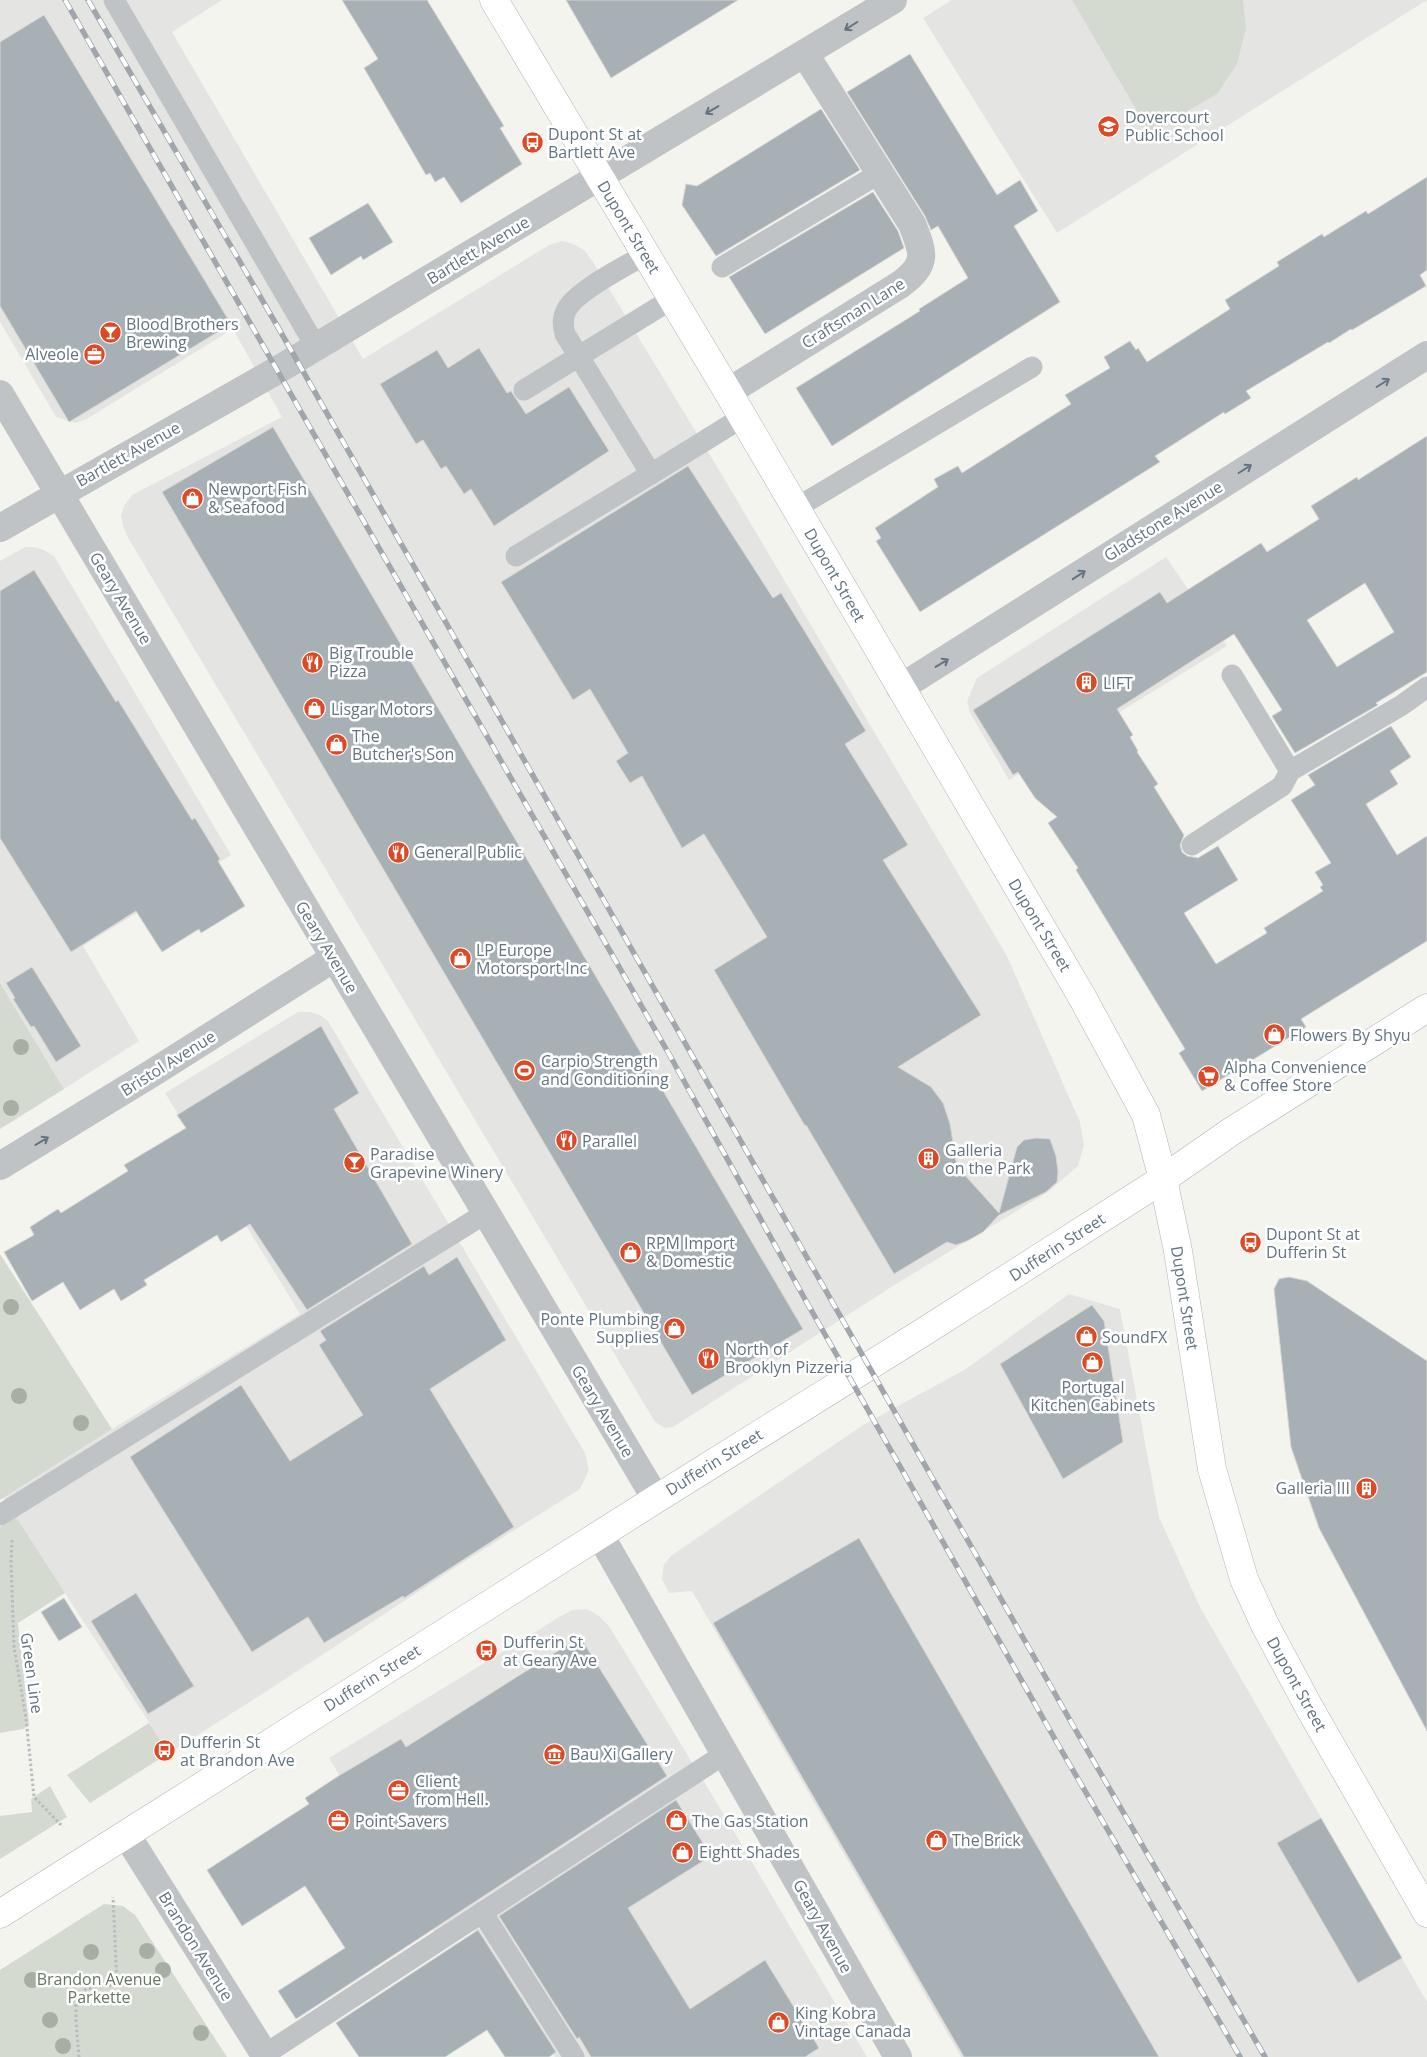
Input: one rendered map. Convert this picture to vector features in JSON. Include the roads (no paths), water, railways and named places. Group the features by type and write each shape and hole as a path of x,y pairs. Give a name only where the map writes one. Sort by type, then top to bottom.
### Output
{"main road":[{"name":"Dupont Street","path":"494,0 743,417 1081,995 1146,1115 1163,1179 1178,1251 1212,1469 1244,1579 1265,1625 1310,1709 1427,1913"},
{"name":"Dufferin Street","path":"0,1914 925,1331 1163,1179 1232,1131 1427,1008"}],"street":[{"name":"Bartlett Avenue","path":"0,528 58,493 316,347 893,0"},
{"name":"Craftsman Lane","path":"728,392 901,284 913,275 922,263 920,244 912,224 804,54"},
{"name":"Gladstone Avenue","path":"900,688 1427,355"},
{"name":"Geary Avenue","path":"0,394 656,1499"},
{"name":"Bristol Avenue","path":"0,1166 154,1072 334,958"},
{"name":"Geary Avenue","path":"600,1535 898,2057"},
{"name":"Brandon Avenue","path":"126,1834 265,2056"}],"lane":[{"path":"114,0 316,347"},
{"path":"722,267 880,173"},
{"path":"646,254 605,278 571,302 565,312 563,323 565,334 650,474"},
{"path":"524,390 672,299"},
{"path":"796,508 1032,367"},
{"path":"516,556 743,417"},
{"path":"1232,675 1290,771"},
{"path":"1192,845 1282,786 1290,771 1402,705 1427,687"},
{"path":"2,1514 486,1213"},
{"path":"265,2056 726,1753"},
{"path":"482,1912 574,2057"}],"railway":[{"path":"65,0 669,1054 806,1301 1060,1748 1240,2057"},
{"path":"88,0 279,329 1079,1736 1265,2057"}],"place":[{"name":"Dovercourt Public School","path":"1109,126"},
{"name":"Dupont St at Bartlett Ave","path":"532,143"},
{"name":"Blood Brothers Brewing","path":"110,333"},
{"name":"Alveole","path":"95,354"},
{"name":"Newport Fish & Seafood","path":"192,498"},
{"name":"Big Trouble Pizza","path":"313,662"},
{"name":"LIFT","path":"1087,683"},
{"name":"Lisgar Motors","path":"315,709"},
{"name":"The Butcher's Son","path":"336,745"},
{"name":"General Public","path":"398,852"},
{"name":"LP Europe Motorsport Inc","path":"460,959"},
{"name":"Flowers By Shyu","path":"1274,1035"},
{"name":"Carpio Strength and Conditioning","path":"525,1070"},
{"name":"Alpha Convenience & Coffee Store","path":"1208,1076"},
{"name":"Parallel","path":"566,1141"},
{"name":"Galleria on the Park","path":"929,1159"},
{"name":"Paradise Grapevine Winery","path":"354,1163"},
{"name":"Dupont St at Dufferin St","path":"1250,1243"},
{"name":"RPM Import & Domestic","path":"630,1252"},
{"name":"Ponte Plumbing Supplies","path":"675,1328"},
{"name":"SoundFX","path":"1086,1337"},
{"name":"North of Brooklyn Pizzeria","path":"709,1358"},
{"name":"Portugal Kitchen Cabinets","path":"1093,1363"},
{"name":"Galleria III","path":"1366,1488"},
{"name":"Dufferin St at Geary Ave","path":"487,1651"},
{"name":"Dufferin St at Brandon Ave","path":"164,1751"},
{"name":"Bau Xi Gallery","path":"554,1754"},
{"name":"Client from Hell.","path":"399,1790"},
{"name":"Point Savers","path":"339,1821"},
{"name":"The Gas Station","path":"676,1821"},
{"name":"The Brick","path":"936,1840"},
{"name":"Eightt Shades","path":"683,1852"},
{"name":"King Kobra Vintage Canada","path":"779,2022"}],"park label":[{"name":"Brandon Avenue Parkette","path":"99,1988"}]}
